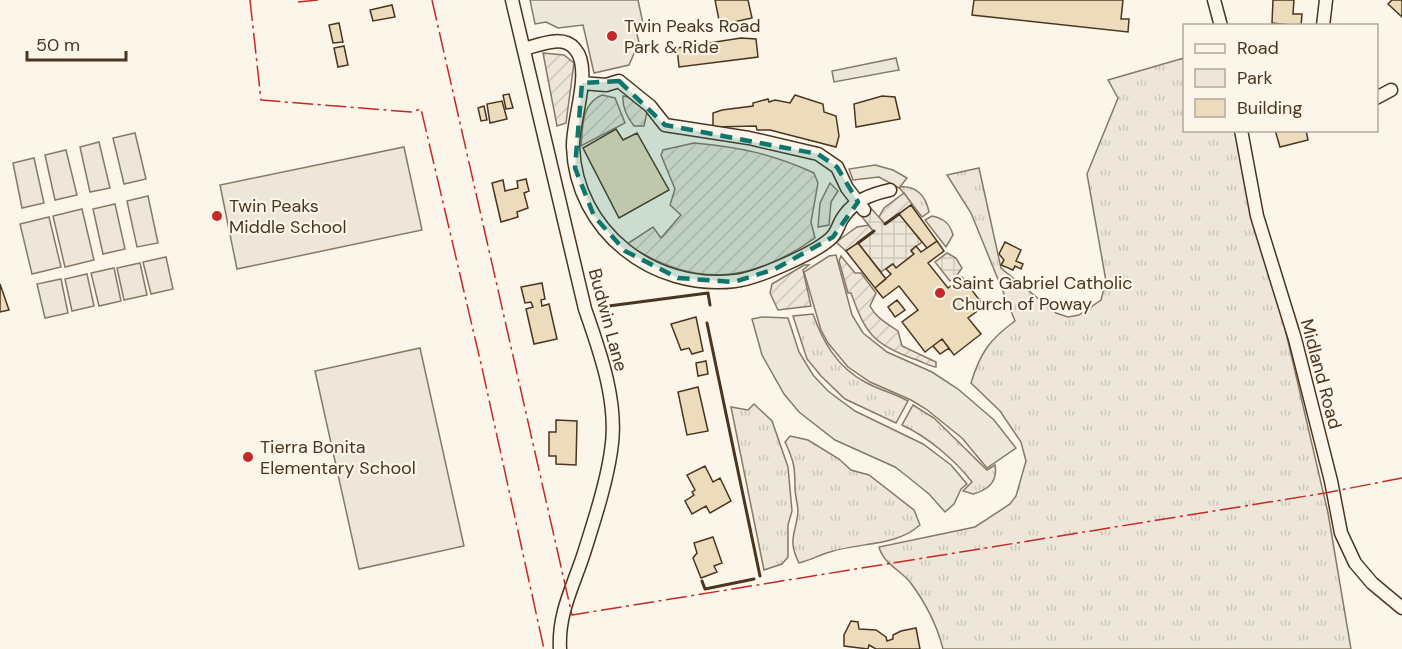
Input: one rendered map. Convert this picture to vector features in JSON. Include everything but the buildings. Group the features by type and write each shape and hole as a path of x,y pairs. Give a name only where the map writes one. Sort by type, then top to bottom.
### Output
{"street":[{"name":"Budwin Lane","path":"512,0 585,309 601,354 612,429 612,450 586,547 559,627 560,649"},
{"path":"1214,0 1220,24"},
{"path":"1323,24 1326,0"},
{"path":"524,49 557,41 570,44 576,49 582,64 582,83 574,125 575,168 582,194 594,216 625,251 678,279 717,283 753,277 833,237 843,217 861,206 872,194 890,190"},
{"path":"582,83 606,85 619,81 650,106 665,124 749,138 818,154 837,167 846,188 861,206"},
{"path":"1378,97 1391,90"},
{"name":"Midland Road","path":"1241,132 1257,216 1295,339 1331,481 1341,533 1355,563 1372,583 1402,608"}],"highlighted area":[{"path":"619,81 665,125 818,154 837,167 858,202 833,237 775,269 734,282 678,278 625,251 594,216 575,168 582,83"}],"green space":[{"path":"543,53 564,55 574,63 566,123 557,126"},
{"path":"1183,58 1183,132 1239,132 1328,513 1351,649 943,649 934,623 921,598 910,582 881,553 879,547 975,527 1010,504 1016,496 1026,461 1021,442 1000,411 971,383 982,355 992,341 1015,321 971,213 947,175 979,168 1001,268 1056,313 1068,317 1079,315 1101,300 1106,281 1087,174 1118,98 1108,80"},
{"path":"602,95 615,98 625,123 581,146 584,116 590,104"},
{"path":"623,96 628,97 647,112 644,126 634,126 631,123 624,108"},
{"path":"135,133 146,179 124,184 113,138"},
{"path":"99,142 110,188 90,192 80,147"},
{"path":"694,143 756,152 814,173 818,183 811,222 815,238 767,265 744,272 721,275 698,274 675,268 627,244 653,227 661,238 681,215 670,205 675,189 661,155 663,150"},
{"path":"404,147 422,230 237,269 220,185"},
{"path":"66,150 77,195 55,200 45,155"},
{"path":"34,158 44,203 22,208 13,163"},
{"path":"899,187 910,188 919,193 929,212 922,217"},
{"path":"904,193 912,204 885,224 879,217 884,208"},
{"path":"148,196 158,243 137,247 127,201"},
{"path":"115,204 125,249 103,254 93,209"},
{"path":"82,209 94,260 65,267 53,216"},
{"path":"932,216 946,222 952,231 953,235 946,247 925,220"},
{"path":"49,217 61,267 32,274 20,224"},
{"path":"869,225 874,231 846,251 836,242 857,227"},
{"path":"841,256 855,273 861,273 876,293 870,306 879,317 898,331 902,346 936,362 936,367 888,348 872,335 861,318 851,293 848,293 839,261"},
{"path":"166,257 173,289 151,294 143,262"},
{"path":"140,263 147,295 124,300 117,268"},
{"path":"804,265 809,265 803,270 811,306 778,310 770,293 772,284"},
{"path":"114,268 121,301 99,306 91,273"},
{"path":"87,274 94,306 72,311 65,279"},
{"path":"61,279 68,313 45,318 37,284"},
{"path":"813,314 826,344 846,369 870,385 908,401 896,423 845,399 807,359 793,316"},
{"path":"420,348 464,546 359,569 315,371"},
{"path":"754,404 772,421 788,467 792,511 788,525 788,557 782,564 764,570 731,407 748,410"},
{"path":"913,405 934,418 987,470 995,465 995,476 991,484 973,494 963,491 972,482 965,474 931,443 902,425"},
{"path":"790,436 808,440 839,459 851,470 869,475 914,510 920,525 888,541 841,549 799,563 793,542 798,512 794,469 785,442"}],"shaded area":[{"name":"Twin Peaks Road Park & Ride","path":"530,0 638,0 644,28 636,31 639,42 629,65 594,73 583,25 558,28 546,22 535,24"},
{"path":"896,58 899,70 834,82 832,71"},
{"path":"875,165 893,170 907,178 899,188 879,177 853,180 849,169"},
{"path":"830,183 838,191 831,202 829,225 818,227 820,203"},
{"path":"869,206 885,224 899,214 922,242 911,250 914,254 896,268 892,264 881,272 858,243 873,231 859,213"},
{"path":"947,253 956,258 962,268 957,275 960,279 957,281 954,278 950,281 935,262"},
{"path":"836,255 852,315 863,333 887,352 932,372 958,389 994,420 1016,448 987,468 962,438 926,409 870,382 848,367 828,343 821,330 804,272 829,256"},
{"path":"788,318 799,352 813,375 828,391 855,411 923,444 951,465 967,484 961,489 954,504 945,512 929,494 895,467 835,440 799,412 784,394 762,355 752,319"}],"wall":[{"path":"885,224 899,214"},
{"path":"858,243 874,231"},
{"path":"601,307 708,293 710,305"},
{"path":"707,323 760,576"},
{"path":"702,581 705,589 754,579"}],"power":[{"path":"250,0 261,100 411,112 421,109 482,368 544,649"},
{"path":"298,2 318,0"},
{"path":"432,0 572,615 1325,493 1402,478"}],"place":[{"name":"Twin Peaks Road Park & Ride","path":"612,36"},
{"name":"Twin Peaks Middle School","path":"217,216"},
{"name":"Saint Gabriel Catholic Church of Poway","path":"940,293"},
{"name":"Tierra Bonita Elementary School","path":"248,457"}]}
